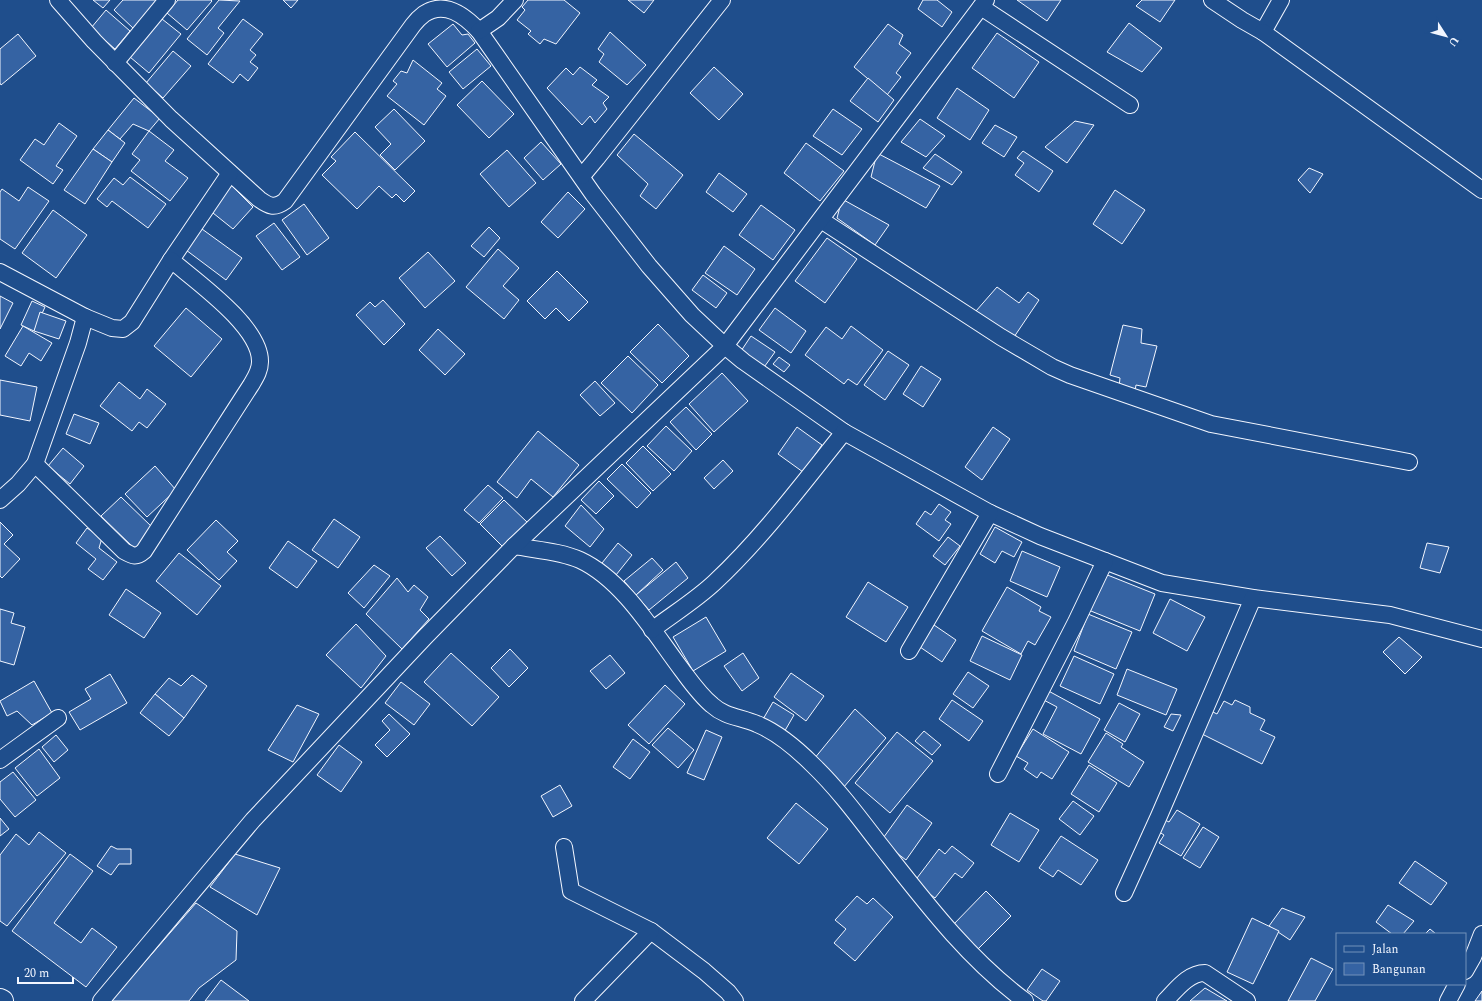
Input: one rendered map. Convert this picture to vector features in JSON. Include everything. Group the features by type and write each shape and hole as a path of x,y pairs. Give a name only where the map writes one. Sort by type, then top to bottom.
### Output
{"street":[{"path":"58,0 94,41 171,119 259,199 272,206 279,205 285,201 413,24 425,14 437,8 449,9 468,19 488,25 583,174 593,194 649,266 692,315 743,362 844,432 990,513 1040,536 1162,583 1253,598 1390,615 1482,639"},
{"path":"115,63 167,0"},
{"path":"488,25 514,0"},
{"path":"583,174 722,0"},
{"path":"1212,0 1263,32 1482,190"},
{"path":"1263,32 1281,0"},
{"path":"101,1001 253,820 425,637 514,546 725,346 984,4 1130,105"},
{"path":"0,272 85,316 112,328 123,329 132,322 171,260 230,172"},
{"path":"821,220 1001,337 1052,367 1070,375 1211,424 1409,462"},
{"path":"35,464 124,551 132,556 138,556 144,551 251,385 260,368 260,352 256,343 246,329 231,311 171,260"},
{"path":"0,500 18,484 35,464 78,343 85,316"},
{"path":"652,630 714,582 742,554 779,513 844,432"},
{"path":"909,650 990,513"},
{"path":"514,546 559,554 579,560 599,571 635,607 696,688 712,705 724,714 756,723 776,733 814,765 842,796 908,881 962,946 988,971 1025,1001"},
{"path":"998,774 1076,622 1104,561"},
{"path":"1124,893 1253,598"},
{"path":"0,760 58,718"},
{"path":"564,847 571,891 650,931 704,971 728,992 735,1001"},
{"path":"583,1001 650,931"},
{"path":"1466,969 1473,957 1482,934"},
{"path":"1164,1001 1183,983 1198,973 1205,973 1214,978 1247,1001"},
{"path":"1448,1001 1456,985"}],"building":[{"path":"93,0 110,0 103,8"},
{"path":"123,0 160,0 134,29 114,10"},
{"path":"178,0 212,1 187,30 167,13"},
{"path":"219,0 240,1 218,28 224,33 207,55 187,39"},
{"path":"283,0 298,0 291,8"},
{"path":"528,0 564,0 580,13 556,44 544,39 540,44 528,34 531,31 517,20 525,10 522,7"},
{"path":"628,0 654,0 644,13"},
{"path":"923,0 937,0 952,12 942,27 918,9"},
{"path":"1017,0 1061,0 1047,21"},
{"path":"1142,0 1175,0 1160,22 1136,6"},
{"path":"106,10 130,31 115,49 91,28"},
{"path":"162,19 181,34 149,73 130,57"},
{"path":"243,19 263,34 250,50 256,55 250,62 258,68 248,81 240,74 233,83 208,64"},
{"path":"1129,23 1162,48 1142,72 1107,52"},
{"path":"453,24 462,35 468,34 475,43 447,67 428,44"},
{"path":"888,24 903,35 899,44 911,53 896,73 901,77 887,95 854,67"},
{"path":"610,32 646,65 627,85 599,62 604,54 598,49"},
{"path":"997,33 1039,62 1014,98 972,68"},
{"path":"18,34 36,56 1,85 0,49"},
{"path":"477,49 491,66 463,89 449,72"},
{"path":"173,51 191,66 163,98 146,83"},
{"path":"413,60 442,83 437,89 446,96 424,125 387,96 397,84 393,81 401,71 407,73"},
{"path":"580,67 597,80 592,85 609,97 603,103 607,109 595,123 590,116 582,125 547,88 566,68 573,75"},
{"path":"714,67 743,94 719,120 690,93"},
{"path":"868,78 894,100 878,122 850,101"},
{"path":"482,81 514,114 489,138 457,105"},
{"path":"957,88 989,110 970,140 937,118"},
{"path":"134,98 160,118 149,131 133,124 120,139 108,130"},
{"path":"394,109 425,141 395,170 380,155 391,144 375,127"},
{"path":"833,109 862,129 842,155 813,136"},
{"path":"920,119 945,136 926,157 901,142"},
{"path":"1075,121 1094,125 1067,163 1045,147"},
{"path":"59,123 77,136 56,166 63,170 53,184 20,160 35,139 44,145"},
{"path":"995,125 1017,137 1004,157 982,143"},
{"path":"108,130 125,143 112,162 93,149"},
{"path":"149,131 174,150 165,161 188,178 170,201 131,171 140,160 132,154"},
{"path":"355,132 415,191 404,202 396,194 392,198 379,186 357,209 322,175 336,161 331,157"},
{"path":"634,134 683,175 656,209 640,196 648,184 617,155"},
{"path":"541,142 561,164 543,180 524,158"},
{"path":"806,143 844,171 820,201 784,173"},
{"path":"93,149 112,162 85,204 64,190"},
{"path":"507,150 536,183 509,207 480,174"},
{"path":"1023,151 1053,171 1039,192 1015,175 1024,163 1017,158"},
{"path":"877,153 940,186 926,208 871,177"},
{"path":"935,154 962,172 952,185 923,168"},
{"path":"1309,168 1323,174 1310,193 1298,180"},
{"path":"719,173 747,194 733,212 706,192"},
{"path":"130,177 166,204 148,228 112,201 107,207 97,199 114,178 123,185"},
{"path":"230,184 253,207 233,229 208,209"},
{"path":"28,187 49,201 15,249 0,239 0,192 2,189 19,201"},
{"path":"1115,190 1145,210 1122,244 1093,224"},
{"path":"568,192 585,209 558,238 541,222"},
{"path":"842,199 889,225 875,245 837,218"},
{"path":"304,204 329,238 307,255 282,220"},
{"path":"761,205 795,230 773,260 739,235"},
{"path":"53,210 87,235 56,278 22,253"},
{"path":"274,223 300,257 282,270 256,236"},
{"path":"489,227 500,238 484,257 471,246"},
{"path":"202,229 242,258 226,280 186,250"},
{"path":"827,238 857,259 825,303 795,281"},
{"path":"724,246 755,269 737,295 705,273"},
{"path":"498,249 519,268 503,286 519,300 504,319 466,287"},
{"path":"428,252 455,281 425,308 399,278"},
{"path":"557,271 588,302 569,321 556,308 545,319 527,301"},
{"path":"703,275 727,293 716,308 692,290"},
{"path":"997,287 1019,303 1028,292 1039,300 1014,337 976,311"},
{"path":"0,296 13,303 0,329"},
{"path":"383,300 405,324 384,345 356,315 370,302 375,307"},
{"path":"32,301 45,307 34,331 21,325"},
{"path":"186,308 222,339 191,377 154,346"},
{"path":"775,308 806,331 791,353 759,330"},
{"path":"40,312 66,321 59,339 34,331"},
{"path":"658,324 689,356 662,383 630,352"},
{"path":"1123,325 1142,329 1141,343 1157,346 1146,387 1136,385 1135,391 1119,387 1120,378 1110,375"},
{"path":"23,326 52,343 41,361 29,353 21,366 5,356"},
{"path":"851,326 883,350 857,385 848,379 844,384 805,355 826,327 842,339"},
{"path":"438,329 465,354 445,375 419,350"},
{"path":"751,336 775,352 762,370 739,354"},
{"path":"888,351 909,365 885,400 864,385"},
{"path":"628,356 658,385 632,413 601,383"},
{"path":"779,357 790,365 784,372 773,364"},
{"path":"921,366 941,379 923,407 903,394"},
{"path":"722,373 748,401 714,432 689,404"},
{"path":"0,380 37,387 30,421 0,415"},
{"path":"595,381 615,403 600,416 580,395"},
{"path":"119,382 140,399 147,389 166,404 147,428 139,422 132,431 100,406"},
{"path":"686,407 712,434 696,450 670,422"},
{"path":"74,414 99,423 90,444 66,434"},
{"path":"666,426 692,451 674,471 647,446"},
{"path":"797,427 822,445 803,472 778,454"},
{"path":"993,427 1010,439 982,480 965,467"},
{"path":"538,431 579,465 553,497 531,479 517,498 497,482"},
{"path":"643,446 671,474 653,491 626,463"},
{"path":"63,448 84,466 70,484 48,466"},
{"path":"723,460 733,471 714,489 704,478"},
{"path":"622,464 651,493 637,508 607,479"},
{"path":"155,466 176,490 147,517 125,494"},
{"path":"599,481 614,496 596,514 581,500"},
{"path":"488,485 503,498 479,523 464,510"},
{"path":"121,497 152,527 136,550 101,516"},
{"path":"504,500 528,523 504,548 480,524"},
{"path":"939,504 951,512 945,520 951,524 939,541 916,524 925,511 931,515"},
{"path":"581,505 604,529 590,547 565,526"},
{"path":"334,519 360,537 338,568 312,550"},
{"path":"216,520 238,541 227,552 237,561 219,580 187,550"},
{"path":"0,522 13,535 4,544 20,559 2,578 0,576"},
{"path":"995,527 1022,542 1014,557 1002,551 995,563 980,554"},
{"path":"87,528 102,538 99,548 117,562 103,580 88,569 96,559 76,543"},
{"path":"440,536 466,563 452,576 426,548"},
{"path":"948,537 960,546 945,565 933,556"},
{"path":"288,541 317,561 297,588 269,568"},
{"path":"618,543 632,555 616,575 602,563"},
{"path":"1427,543 1449,547 1440,573 1420,568"},
{"path":"1022,551 1060,567 1047,597 1010,581"},
{"path":"179,553 221,586 197,615 156,581"},
{"path":"652,558 663,570 636,595 624,581"},
{"path":"676,562 688,578 649,610 636,595"},
{"path":"374,565 390,576 364,608 348,593"},
{"path":"1100,572 1155,594 1140,631 1086,609"},
{"path":"397,578 408,592 414,585 428,597 420,610 429,619 402,649 366,614"},
{"path":"868,582 908,607 886,642 846,617"},
{"path":"1007,587 1041,607 1039,611 1051,617 1035,645 1028,641 1021,654 982,631"},
{"path":"126,589 161,613 144,638 109,615"},
{"path":"1170,599 1205,617 1187,651 1153,633"},
{"path":"0,609 14,613 11,623 25,627 14,665 0,661"},
{"path":"1088,614 1132,632 1116,669 1074,651"},
{"path":"706,617 726,651 693,671 673,637"},
{"path":"356,624 386,656 361,688 326,655"},
{"path":"934,625 956,640 942,662 920,647"},
{"path":"982,636 1022,655 1010,680 970,661"},
{"path":"1399,637 1422,657 1405,674 1383,652"},
{"path":"510,649 528,668 509,687 491,668"},
{"path":"451,653 499,697 472,726 424,682"},
{"path":"743,653 759,678 742,691 724,666"},
{"path":"610,655 625,673 606,689 590,671"},
{"path":"1074,656 1114,674 1100,704 1060,686"},
{"path":"1127,669 1177,689 1166,715 1117,695"},
{"path":"968,672 989,686 973,708 953,694"},
{"path":"791,673 824,696 806,721 774,697"},
{"path":"110,674 127,703 80,730 69,712 91,699 85,689"},
{"path":"192,675 207,686 184,718 155,694 169,678 181,686"},
{"path":"34,681 52,713 32,725 17,711 7,716 0,701"},
{"path":"401,682 430,704 414,725 385,703"},
{"path":"665,685 685,704 649,744 628,725"},
{"path":"1043,688 1100,719 1081,754 1043,734 1057,707 1038,697"},
{"path":"155,694 184,718 169,736 140,713"},
{"path":"952,700 983,721 969,741 939,719"},
{"path":"1235,700 1250,707 1250,713 1265,720 1260,730 1275,737 1262,764 1198,732 1209,710 1217,714 1224,701 1232,705"},
{"path":"773,702 794,715 783,734 762,721"},
{"path":"1119,703 1140,714 1125,742 1104,730"},
{"path":"297,705 319,714 293,762 268,750"},
{"path":"855,709 886,738 843,788 814,759"},
{"path":"389,714 410,734 387,757 375,745 390,730 382,721"},
{"path":"1171,714 1181,715 1173,731 1164,727"},
{"path":"668,728 694,750 678,768 652,745"},
{"path":"1033,729 1069,752 1052,779 1041,772 1037,778 1024,769 1028,763 1016,756"},
{"path":"706,730 722,737 704,780 687,773"},
{"path":"924,731 941,745 932,755 915,741"},
{"path":"897,732 933,761 890,813 855,783"},
{"path":"1106,733 1123,744 1121,747 1144,762 1129,787 1088,762"},
{"path":"56,735 68,750 54,762 42,747"},
{"path":"633,739 650,752 630,779 613,767"},
{"path":"339,745 362,762 341,792 317,775"},
{"path":"39,749 60,778 37,796 15,768"},
{"path":"1089,765 1117,783 1099,812 1071,794"},
{"path":"13,772 36,800 15,817 0,799 0,782"},
{"path":"560,785 572,806 553,817 541,796"},
{"path":"1073,801 1094,816 1080,835 1059,819"},
{"path":"796,803 828,829 799,864 767,838"},
{"path":"907,805 932,823 906,860 881,841"},
{"path":"1177,810 1200,824 1181,856 1159,843 1164,835 1156,830 1163,819 1169,822"},
{"path":"1010,813 1039,830 1019,862 991,845"},
{"path":"0,818 9,829 0,836"},
{"path":"1203,827 1219,837 1200,868 1183,858"},
{"path":"39,832 66,853 7,926 0,921 0,855 16,834 29,845"},
{"path":"1061,836 1098,860 1081,885 1058,870 1053,877 1039,868"},
{"path":"111,846 117,849 131,849 131,864 119,864 111,875 97,866"},
{"path":"952,846 974,863 962,878 955,873 935,898 914,882 939,849 945,854"},
{"path":"70,854 93,871 54,923 81,943 92,928 117,947 86,987 12,931"},
{"path":"235,854 280,868 257,915 210,887"},
{"path":"1415,861 1447,883 1431,905 1399,883"},
{"path":"986,891 1011,916 976,951 951,927"},
{"path":"857,896 867,904 873,898 893,917 855,961 834,943 846,929 835,920"},
{"path":"196,903 237,931 236,960 199,988 189,1001 111,1001"},
{"path":"1388,905 1414,921 1404,933 1391,933 1376,922"},
{"path":"1282,908 1305,917 1290,940 1269,926"},
{"path":"1252,918 1279,931 1253,984 1227,972"},
{"path":"1430,929 1435,933 1426,933"},
{"path":"1311,958 1333,969 1315,1001 1288,1001"},
{"path":"1042,969 1060,981 1046,1001 1043,1001 1027,990"},
{"path":"221,980 249,1001 205,1001"},
{"path":"1205,988 1227,1001 1190,1001"},
{"path":"1482,991 1482,1001 1475,1001"}]}
